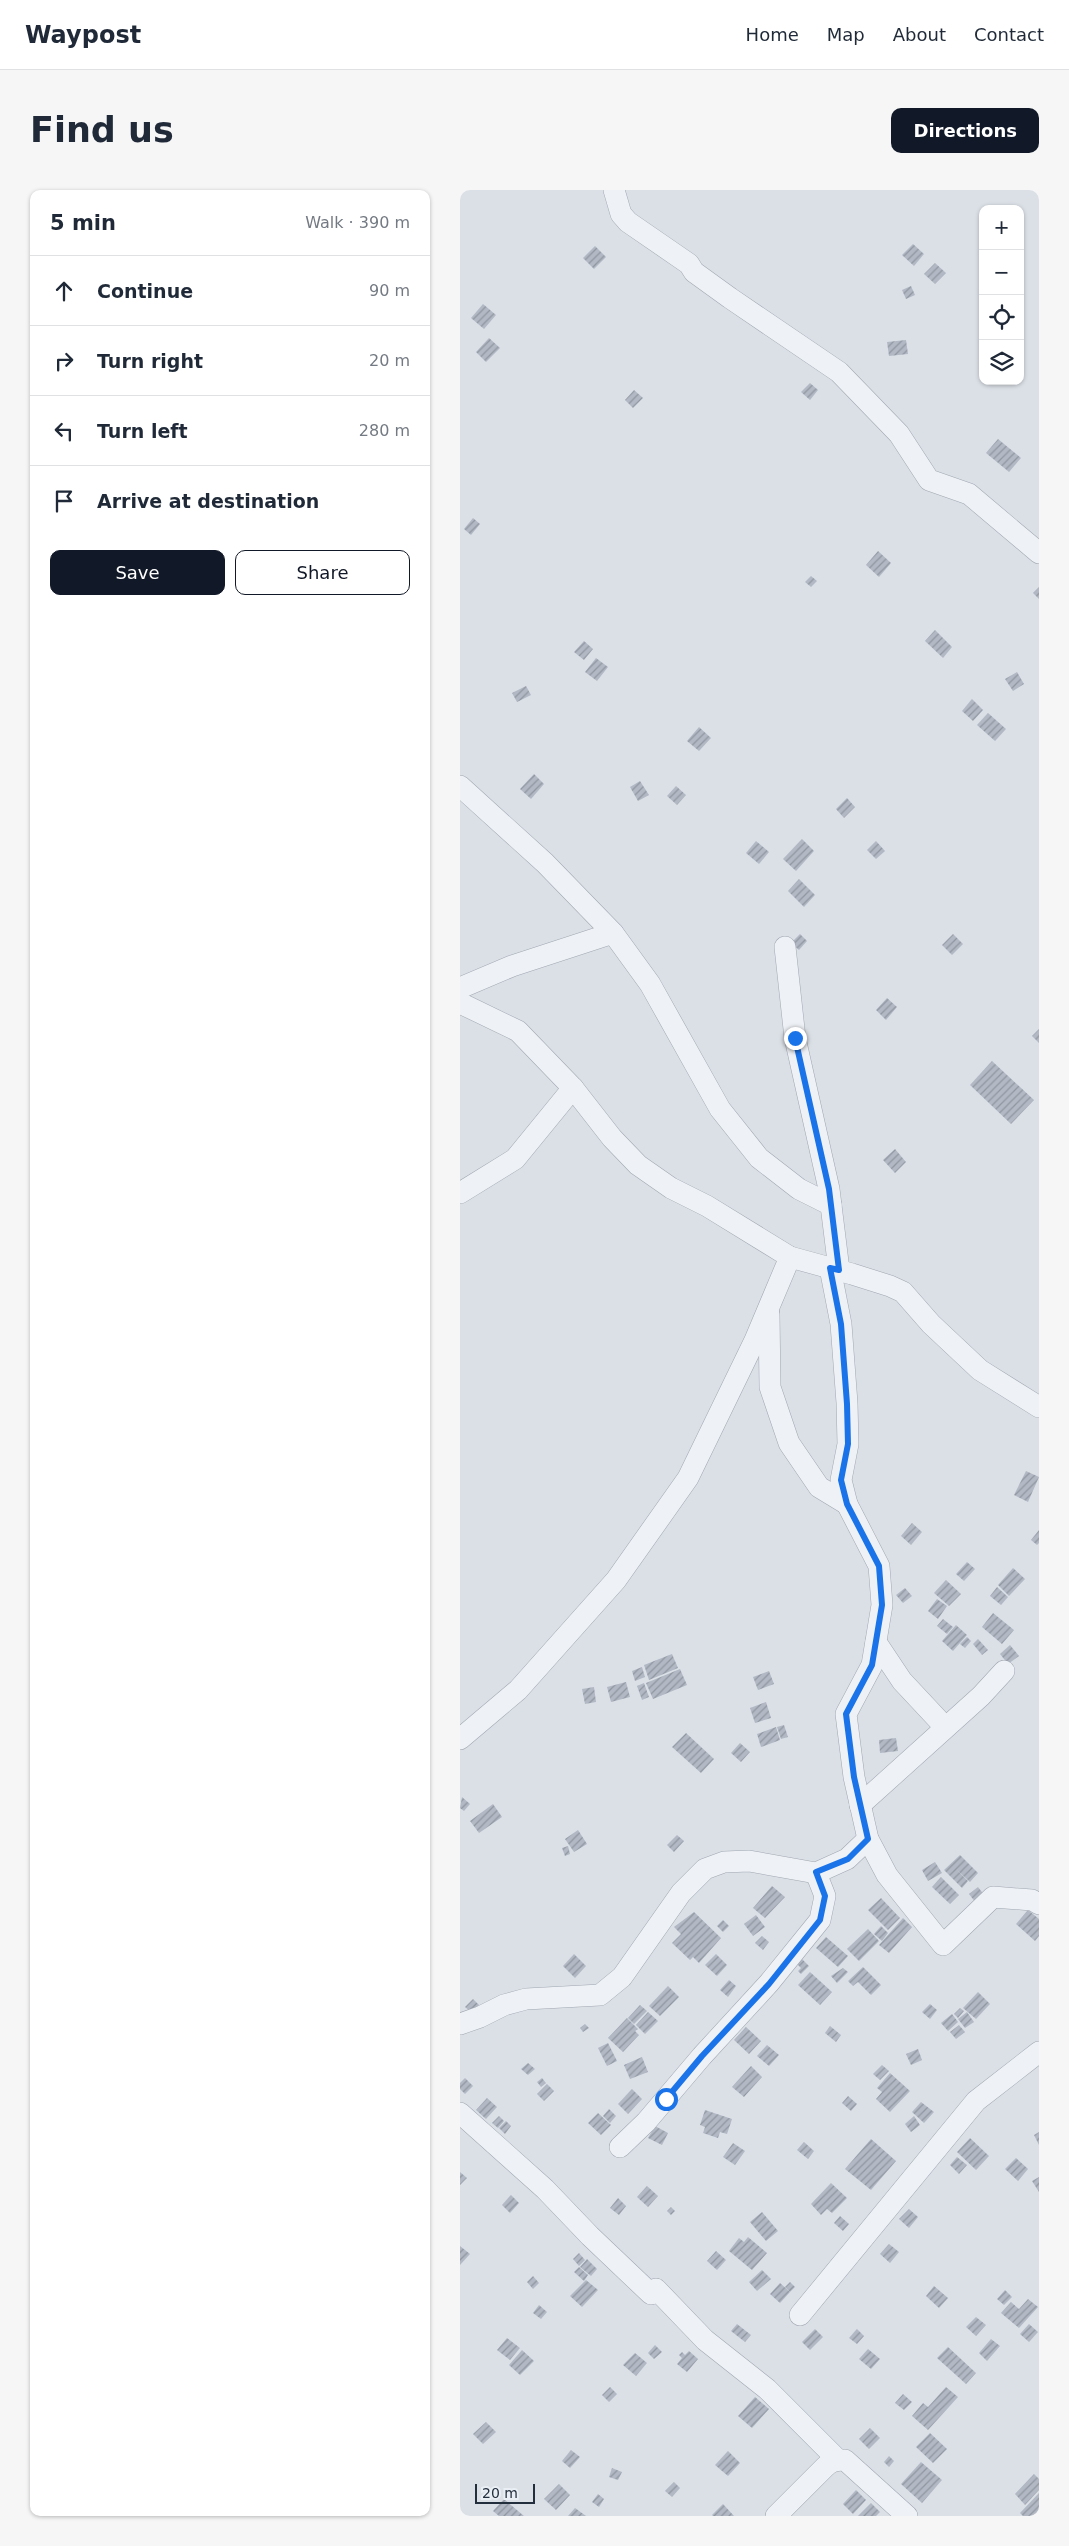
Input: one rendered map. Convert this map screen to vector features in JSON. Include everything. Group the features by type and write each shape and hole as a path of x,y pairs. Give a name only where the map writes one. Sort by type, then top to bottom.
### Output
{"street":[{"path":"614,190 620,214 628,222 689,264 694,272 730,298 840,372 899,434 929,480 969,494 1039,553"},
{"path":"460,786 545,863 613,934 650,984 720,1109 759,1158 799,1189 831,1206"},
{"path":"460,988 512,966 613,934"},
{"path":"785,948 795,1038 831,1206 834,1269 841,1324 847,1404 848,1444 841,1480 847,1504 879,1566 882,1605 872,1665 846,1714 854,1777 868,1839 887,1875 943,1945 993,1897 1032,1900 1039,1904"},
{"path":"460,1004 518,1031 573,1088 612,1138 638,1165 670,1188 707,1206 790,1257 890,1286 903,1292 931,1324 980,1370 1039,1407"},
{"path":"460,1193 515,1159 573,1088"},
{"path":"460,1739 518,1690 616,1580 688,1478 769,1307 790,1257"},
{"path":"769,1307 770,1387 789,1443 819,1487 847,1504"},
{"path":"876,1642 902,1681 945,1727"},
{"path":"860,1805 981,1696 1004,1672"},
{"path":"460,2024 480,2018 504,2005 526,1999 600,1995 622,1977 681,1893 705,1869 724,1862 749,1861 816,1872 848,1859 868,1839"},
{"path":"620,2147 646,2122 702,2056 769,1984 820,1920 825,1896 816,1872"},
{"path":"800,2315 976,2101 1039,2052"},
{"path":"460,2114 545,2189 590,2236 705,2340 768,2389 838,2460"},
{"path":"776,2516 830,2462 838,2460 845,2460 907,2516"}],"building":[{"path":"913,244 924,254 914,266 902,255"},
{"path":"595,246 606,257 594,269 583,258"},
{"path":"935,263 946,273 935,284 924,274"},
{"path":"911,286 915,295 906,299 902,290"},
{"path":"483,304 496,315 484,329 471,318"},
{"path":"489,338 500,348 486,362 476,352"},
{"path":"906,340 908,354 889,356 887,342"},
{"path":"810,383 818,390 810,400 801,392"},
{"path":"634,390 643,398 633,408 625,400"},
{"path":"998,439 1021,458 1009,472 986,453"},
{"path":"473,518 480,524 471,535 464,529"},
{"path":"878,551 891,563 879,577 866,565"},
{"path":"811,576 817,581 811,587 805,582"},
{"path":"1039,587 1039,599 1033,593"},
{"path":"935,630 952,647 943,658 925,641"},
{"path":"584,641 593,649 584,660 574,652"},
{"path":"596,658 608,667 597,681 585,672"},
{"path":"1017,672 1024,684 1013,691 1005,679"},
{"path":"526,686 531,695 517,702 512,693"},
{"path":"972,699 983,710 973,721 962,711"},
{"path":"988,713 1006,729 995,741 977,725"},
{"path":"699,727 711,738 699,751 687,741"},
{"path":"534,774 544,784 531,799 520,789"},
{"path":"640,781 649,795 638,801 630,787"},
{"path":"676,786 686,795 677,805 667,796"},
{"path":"847,798 855,807 844,818 836,809"},
{"path":"802,839 814,851 796,871 783,859"},
{"path":"756,841 769,852 759,864 746,853"},
{"path":"876,841 885,851 876,859 867,850"},
{"path":"799,879 815,895 804,907 788,891"},
{"path":"800,934 807,941 799,950 791,943"},
{"path":"953,934 963,944 952,955 942,945"},
{"path":"887,998 897,1007 886,1020 876,1010"},
{"path":"1039,1029 1039,1043 1032,1036"},
{"path":"992,1061 1034,1100 1011,1124 970,1085"},
{"path":"895,1149 906,1162 895,1173 883,1160"},
{"path":"1026,1471 1039,1477 1028,1502 1014,1495"},
{"path":"912,1523 922,1532 911,1545 901,1536"},
{"path":"1039,1530 1039,1543 1037,1545 1031,1540"},
{"path":"967,1562 975,1569 964,1581 956,1574"},
{"path":"1013,1568 1025,1579 1009,1596 998,1585"},
{"path":"946,1580 961,1594 949,1606 934,1593"},
{"path":"997,1587 1008,1597 1001,1605 990,1596"},
{"path":"905,1588 912,1596 903,1603 896,1595"},
{"path":"937,1599 947,1606 938,1619 928,1611"},
{"path":"993,1613 1014,1630 1002,1644 982,1627"},
{"path":"943,1619 953,1627 947,1634 937,1626"},
{"path":"956,1625 967,1635 953,1651 942,1641"},
{"path":"967,1637 971,1641 965,1648 960,1644"},
{"path":"978,1639 988,1650 982,1655 973,1644"},
{"path":"1010,1645 1019,1656 1008,1664 1000,1654"},
{"path":"672,1654 678,1668 649,1680 644,1665"},
{"path":"642,1667 645,1677 635,1681 632,1671"},
{"path":"680,1669 687,1685 653,1699 646,1683"},
{"path":"769,1671 774,1684 758,1690 753,1677"},
{"path":"626,1682 630,1697 611,1702 607,1687"},
{"path":"644,1683 649,1697 642,1700 637,1686"},
{"path":"594,1687 596,1702 585,1704 582,1689"},
{"path":"766,1702 771,1718 755,1723 750,1708"},
{"path":"784,1725 788,1737 781,1739 777,1727"},
{"path":"776,1727 780,1740 761,1747 757,1734"},
{"path":"686,1733 714,1759 701,1773 672,1747"},
{"path":"896,1738 898,1751 880,1753 879,1740"},
{"path":"740,1743 750,1752 741,1762 731,1753"},
{"path":"462,1797 470,1804 464,1811 460,1808"},
{"path":"493,1804 502,1817 479,1833 470,1821"},
{"path":"578,1830 587,1844 574,1852 565,1839"},
{"path":"677,1835 684,1841 674,1852 667,1845"},
{"path":"568,1846 570,1854 565,1856 562,1848"},
{"path":"960,1855 978,1873 970,1882 957,1870 968,1881 962,1888 944,1870"},
{"path":"935,1862 942,1873 928,1881 922,1870"},
{"path":"941,1877 959,1895 950,1904 932,1887"},
{"path":"772,1886 785,1897 765,1918 753,1908"},
{"path":"978,1887 985,1896 976,1903 969,1894"},
{"path":"881,1898 900,1918 888,1930 868,1910"},
{"path":"1028,1910 1039,1919 1039,1936 1035,1941 1016,1924"},
{"path":"694,1912 721,1938 699,1963 693,1957 690,1960 672,1943 681,1934 674,1927"},
{"path":"756,1915 765,1927 753,1936 744,1924"},
{"path":"903,1918 912,1927 889,1953 879,1945"},
{"path":"723,1920 729,1926 723,1932 717,1926"},
{"path":"881,1926 888,1933 882,1941 874,1934"},
{"path":"868,1929 879,1941 859,1961 847,1949"},
{"path":"762,1936 769,1942 763,1950 755,1943"},
{"path":"826,1937 848,1956 838,1967 816,1948"},
{"path":"574,1954 586,1966 575,1978 563,1966"},
{"path":"716,1954 727,1965 717,1976 705,1965"},
{"path":"802,1959 809,1966 801,1974 798,1971 801,1968 797,1964"},
{"path":"863,1967 881,1985 871,1995 858,1982 853,1986 848,1981"},
{"path":"843,1968 848,1972 837,1983 831,1976"},
{"path":"810,1972 832,1992 820,2005 798,1985"},
{"path":"729,1980 736,1986 728,1997 720,1990"},
{"path":"668,1986 679,1997 660,2016 649,2006"},
{"path":"978,1992 990,2004 976,2019 963,2008"},
{"path":"473,1999 479,2005 472,2013 465,2007"},
{"path":"930,2004 937,2010 930,2019 922,2012"},
{"path":"640,2005 647,2011 634,2024 628,2018"},
{"path":"960,2008 964,2011 958,2018 954,2014"},
{"path":"648,2012 658,2021 645,2034 636,2025"},
{"path":"967,2012 974,2022 965,2028 958,2019"},
{"path":"952,2014 958,2022 948,2031 941,2023"},
{"path":"627,2018 638,2029 635,2031 639,2035 623,2052 608,2038"},
{"path":"585,2024 589,2028 583,2032 580,2028"},
{"path":"959,2025 965,2032 956,2039 950,2032"},
{"path":"830,2026 841,2035 836,2042 825,2033"},
{"path":"746,2027 761,2041 749,2054 734,2040"},
{"path":"608,2043 617,2061 607,2066 598,2048"},
{"path":"767,2045 779,2055 769,2066 757,2056"},
{"path":"918,2049 922,2060 911,2065 906,2054"},
{"path":"642,2057 648,2072 630,2079 624,2065"},
{"path":"528,2063 535,2069 528,2075 521,2069"},
{"path":"882,2065 889,2071 880,2080 873,2074"},
{"path":"751,2066 762,2077 744,2097 732,2087"},
{"path":"890,2073 910,2091 890,2112 876,2099 882,2092 877,2088"},
{"path":"465,2078 473,2086 465,2094 460,2089 460,2083"},
{"path":"542,2078 546,2083 541,2087 537,2082"},
{"path":"547,2084 554,2091 544,2101 537,2094"},
{"path":"632,2089 642,2099 628,2114 618,2104"},
{"path":"848,2096 857,2104 851,2111 842,2103"},
{"path":"487,2098 497,2107 486,2119 476,2110"},
{"path":"921,2102 934,2112 924,2123 912,2112"},
{"path":"609,2109 616,2116 610,2123 603,2116"},
{"path":"705,2110 732,2119 727,2134 720,2132 718,2138 703,2133 705,2127 700,2125"},
{"path":"598,2113 611,2125 601,2135 588,2123"},
{"path":"499,2116 504,2121 498,2128 492,2123"},
{"path":"914,2116 920,2125 911,2132 905,2124"},
{"path":"506,2121 511,2126 505,2134 499,2128"},
{"path":"655,2126 668,2133 662,2145 648,2138"},
{"path":"1039,2132 1039,2145 1034,2135"},
{"path":"970,2138 989,2156 976,2170 957,2152"},
{"path":"871,2139 896,2161 871,2190 845,2169"},
{"path":"804,2142 814,2151 808,2159 797,2150"},
{"path":"733,2143 745,2151 735,2165 723,2157"},
{"path":"957,2157 967,2165 959,2174 950,2165"},
{"path":"1016,2158 1028,2169 1018,2181 1005,2169"},
{"path":"460,2172 467,2178 460,2185"},
{"path":"1039,2177 1039,2192 1032,2181"},
{"path":"831,2183 847,2198 832,2213 827,2209 821,2215 811,2204"},
{"path":"647,2186 658,2196 648,2207 637,2197"},
{"path":"511,2195 519,2203 510,2213 502,2205"},
{"path":"618,2198 626,2206 619,2215 610,2208"},
{"path":"671,2207 675,2211 671,2215 667,2211"},
{"path":"909,2209 918,2217 909,2228 899,2219"},
{"path":"762,2212 778,2231 766,2241 750,2222"},
{"path":"840,2216 849,2224 843,2231 834,2223"},
{"path":"748,2237 767,2253 752,2270 729,2251 739,2238 744,2242"},
{"path":"889,2244 899,2252 890,2263 880,2254"},
{"path":"460,2246 470,2254 460,2265"},
{"path":"716,2251 726,2260 717,2270 707,2261"},
{"path":"579,2253 585,2260 579,2266 573,2259"},
{"path":"587,2259 597,2269 591,2276 580,2267"},
{"path":"579,2267 588,2275 584,2281 574,2272"},
{"path":"762,2270 771,2279 757,2291 749,2282"},
{"path":"533,2276 539,2283 533,2289 527,2282"},
{"path":"586,2280 598,2290 582,2307 570,2296"},
{"path":"790,2282 795,2287 790,2292 785,2287"},
{"path":"780,2283 790,2292 780,2303 770,2294"},
{"path":"934,2286 948,2298 939,2308 926,2296"},
{"path":"1005,2290 1012,2297 1004,2305 997,2299"},
{"path":"1028,2299 1038,2307 1019,2328 1001,2313 1011,2302 1019,2309"},
{"path":"539,2305 547,2312 541,2319 533,2313"},
{"path":"976,2317 986,2325 976,2336 966,2327"},
{"path":"737,2324 751,2335 745,2342 731,2331"},
{"path":"1029,2324 1038,2332 1029,2342 1020,2334"},
{"path":"815,2329 823,2337 810,2350 802,2342"},
{"path":"857,2329 864,2336 857,2344 849,2338"},
{"path":"507,2338 520,2348 510,2360 497,2350"},
{"path":"991,2339 1000,2346 987,2361 979,2353"},
{"path":"655,2345 662,2352 654,2359 648,2353"},
{"path":"948,2347 976,2373 966,2384 937,2358"},
{"path":"868,2349 880,2359 871,2369 859,2359"},
{"path":"522,2350 534,2361 520,2375 509,2365"},
{"path":"689,2351 698,2359 687,2372 677,2364 682,2358 679,2355 682,2352 685,2355"},
{"path":"635,2353 647,2363 636,2376 623,2365"},
{"path":"610,2387 617,2394 609,2402 602,2395"},
{"path":"946,2387 958,2397 928,2430 912,2416 923,2403 928,2407"},
{"path":"903,2394 912,2402 904,2410 895,2403"},
{"path":"755,2397 769,2409 752,2428 738,2416"},
{"path":"486,2422 496,2432 483,2444 473,2434"},
{"path":"870,2428 880,2438 869,2449 859,2439"},
{"path":"930,2433 947,2449 933,2463 916,2447"},
{"path":"571,2450 580,2457 570,2468 562,2461"},
{"path":"728,2451 740,2463 728,2476 715,2465"},
{"path":"889,2456 894,2461 889,2467 884,2462"},
{"path":"921,2462 942,2480 922,2503 901,2484"},
{"path":"612,2468 622,2472 618,2480 609,2477"},
{"path":"1034,2474 1039,2479 1039,2490 1025,2505 1015,2494"},
{"path":"674,2482 680,2488 672,2497 665,2491"},
{"path":"559,2484 570,2495 556,2510 544,2499"},
{"path":"856,2490 866,2500 853,2514 843,2504"},
{"path":"1039,2493 1039,2516 1023,2516 1020,2513"},
{"path":"598,2494 604,2499 599,2507 592,2502"},
{"path":"504,2499 524,2516 499,2516 493,2511"},
{"path":"871,2503 880,2512 876,2516 858,2516"},
{"path":"723,2504 734,2516 712,2515"},
{"path":"575,2508 586,2516 568,2516"}],"route":[{"path":"666,2099 702,2056 769,1984 820,1920 825,1896 816,1872 848,1859 868,1839 854,1777 846,1714 872,1665 882,1605 879,1566 847,1504 841,1480 848,1444 847,1404 841,1324 830,1268 839,1270 829,1189 815,1135 795,1038"}]}
